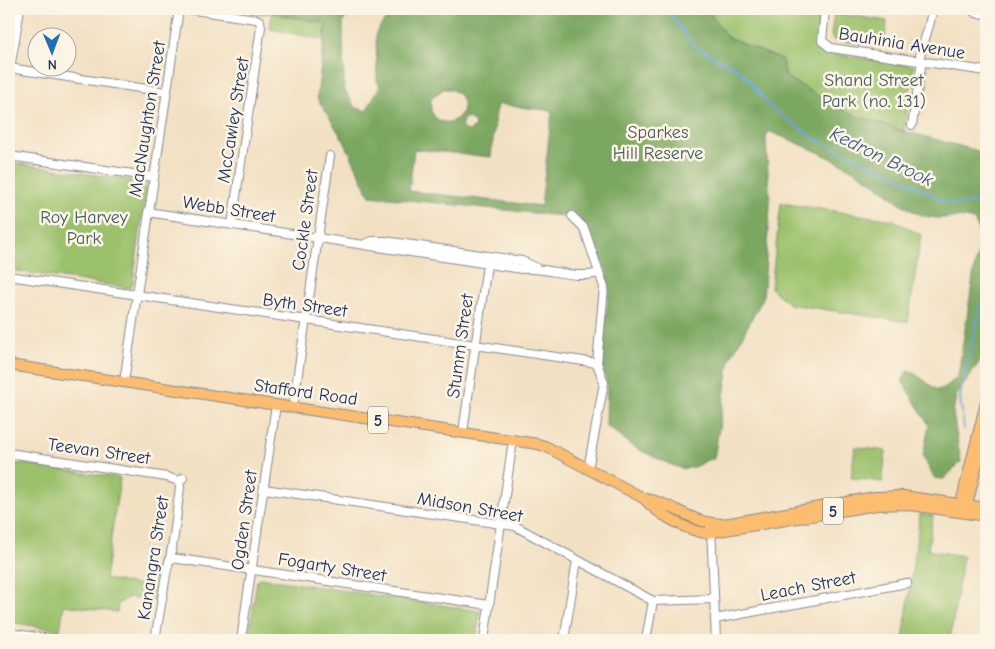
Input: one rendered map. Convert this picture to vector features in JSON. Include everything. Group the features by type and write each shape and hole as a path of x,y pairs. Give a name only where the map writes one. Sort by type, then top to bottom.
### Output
{"highway":[{"name":"Stafford Road","path":"9,365 463,432 547,447 644,500 650,507 688,528 711,529 868,505 904,504 963,509 986,508"},
{"name":"Stafford Road","path":"963,509 986,516"}],"main road":[{"path":"963,509 986,400"},
{"path":"963,509 986,429"}],"street":[{"path":"20,9 9,68 166,92"},
{"name":"MacNaughton Street","path":"124,382 179,9"},
{"name":"McCawley Street","path":"187,9 260,21 261,35 232,224"},
{"name":"Bauhinia Avenue","path":"825,9 821,34 822,41 831,48 986,71"},
{"path":"912,125 922,45 931,21 932,9"},
{"path":"970,9 976,13 986,14"},
{"path":"9,156 154,177"},
{"name":"Cockle Street","path":"293,407 330,156"},
{"name":"Webb Street","path":"148,212 365,244 372,248 488,265 522,269 536,268 581,275 599,273"},
{"path":"572,216 584,228 604,287 597,363 604,384 588,469"},
{"name":"Webb Street","path":"365,244 372,241 385,241 522,261 536,268"},
{"name":"Stumm Street","path":"463,432 488,265"},
{"name":"Byth Street","path":"9,276 597,363"},
{"name":"Ogden Street","path":"241,640 276,404"},
{"path":"484,640 513,440"},
{"name":"Teevan Street","path":"9,453 181,479"},
{"name":"Kanangra Street","path":"155,640 167,569 172,558 171,546 181,479"},
{"name":"Midson Street","path":"264,489 501,524 521,529 653,601"},
{"path":"711,529 716,640"},
{"name":"Fogarty Street","path":"172,558 489,605"},
{"path":"564,640 577,560"},
{"name":"Leach Street","path":"715,619 907,583"},
{"path":"646,640 653,601 714,599"},
{"path":"9,633 56,640"}],"green space":[{"path":"9,9 16,9 9,43"},
{"name":"Sparkes Hill Reserve","path":"244,9 351,9 343,22 344,89 355,107 366,111 380,86 377,81 376,33 387,17 381,9 707,9 727,37 782,60 786,77 848,113 904,131 986,153 986,352 956,396 953,413 961,462 944,479 934,478 923,456 929,425 902,381 907,371 914,373 937,390 945,388 958,376 975,264 980,245 978,228 974,220 967,218 935,218 915,212 868,179 844,165 768,131 766,139 770,207 763,298 730,359 714,459 707,460 691,468 676,467 632,446 606,426 607,384 601,359 609,289 606,270 589,229 562,216 370,196 344,141 317,98 326,24 272,13 256,14","holes":["443,89 454,91 461,97 463,102 462,112 459,117 451,122 440,121 431,111 431,99","497,104 552,111 541,206 409,191 414,149 491,157","464,118 469,118 474,122 475,126 470,131 464,130 461,126"]},
{"name":"Shand Street Park (no. 131)","path":"707,9 821,9 818,33 820,44 828,53 914,66 904,131 848,113 786,77 782,60 727,37"},
{"path":"272,13 326,24 324,40 270,29"},
{"path":"834,13 887,21 884,46 834,40 831,36"},
{"name":"Roy Harvey Park","path":"9,162 143,182 146,189 133,282 130,288 9,270"},
{"path":"781,203 893,220 921,235 908,322 789,304 771,288"},
{"path":"855,447 886,451 882,482 851,478"},
{"path":"9,462 120,478 105,579 157,588 155,601 129,597 118,604 117,612 64,605 60,630 9,622"},
{"path":"920,514 933,516 928,550 963,556 950,640 903,640"},
{"path":"260,578 480,611 476,640 248,640 257,580"}],"waterway":[{"name":"Kedron Brook","path":"665,9 696,47 741,71 770,107 814,138 896,176 943,201 960,205 986,199"},
{"path":"964,429 960,397 986,283"}]}
